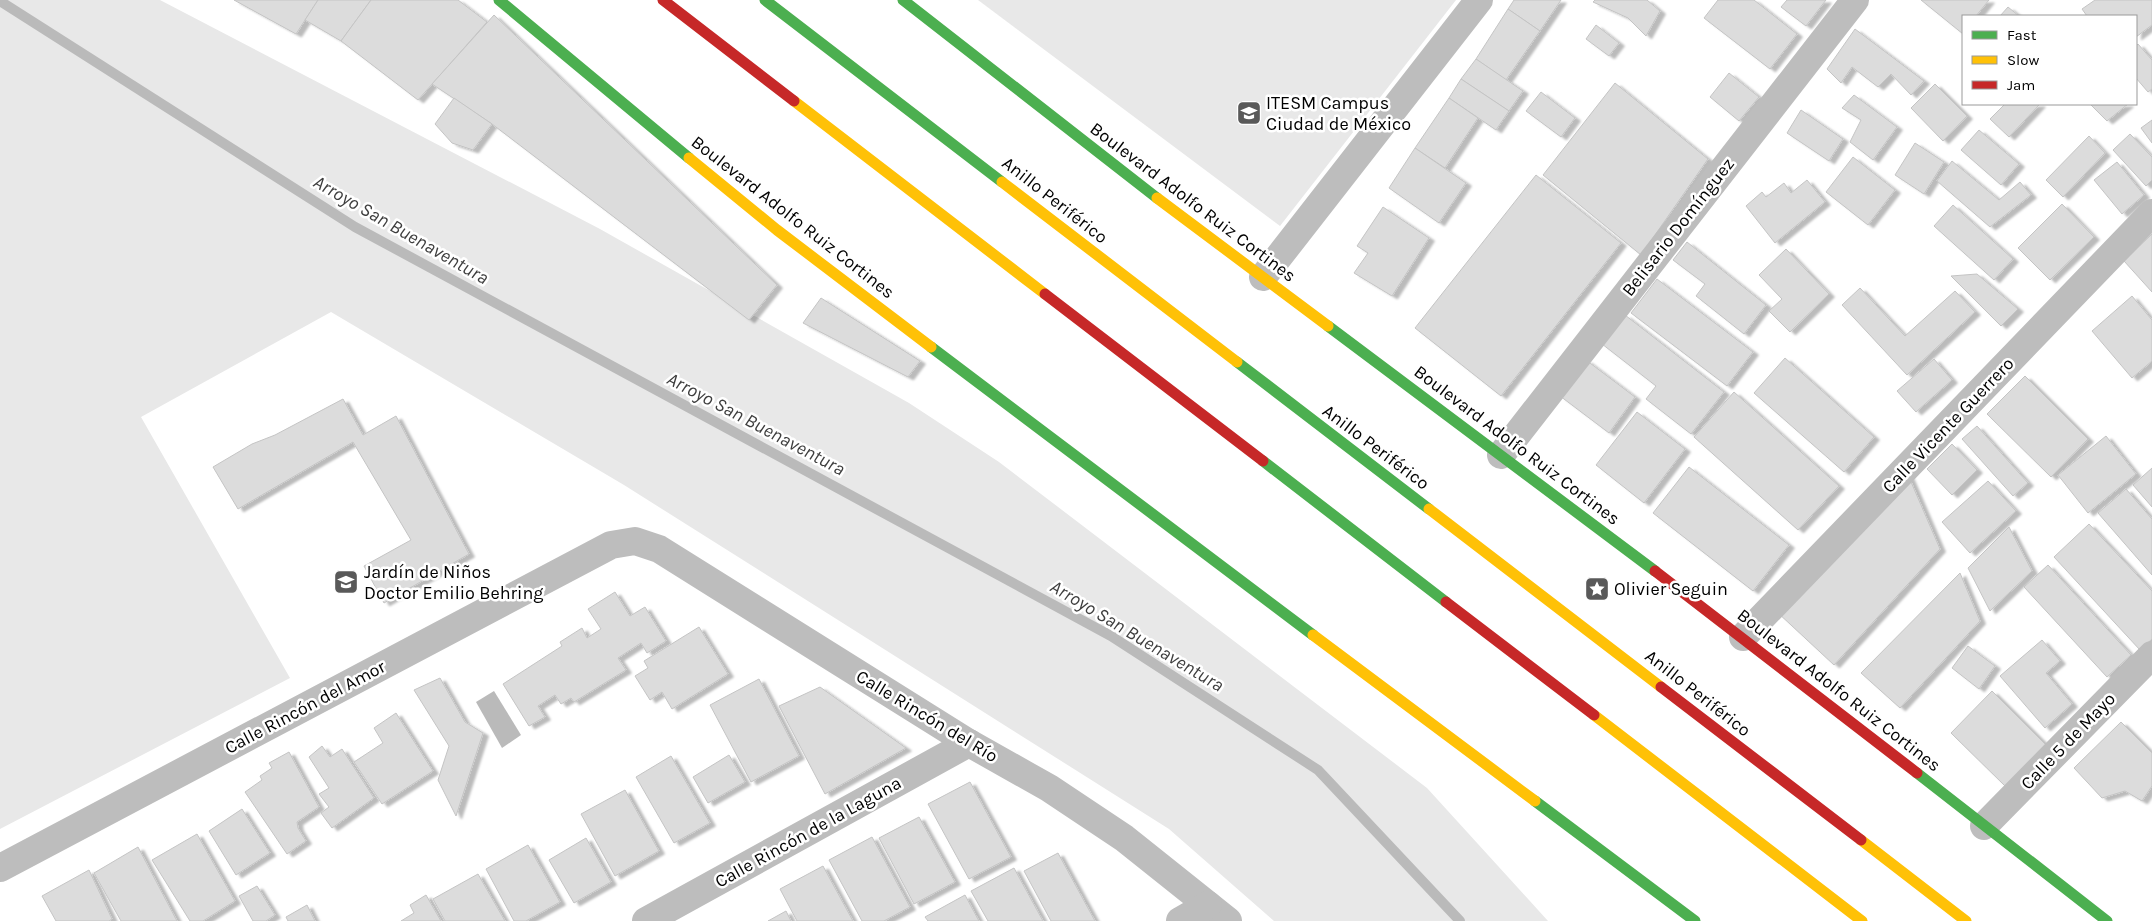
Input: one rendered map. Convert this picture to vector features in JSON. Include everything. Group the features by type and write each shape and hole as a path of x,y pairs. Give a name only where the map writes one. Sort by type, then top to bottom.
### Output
{"main road":[{"name":"Boulevard Adolfo Ruiz Cortines","path":"498,0 785,236 1094,472 1695,921"},
{"path":"662,0 1862,921"},
{"name":"Anillo Periférico","path":"765,0 1966,921"},
{"name":"Boulevard Adolfo Ruiz Cortines","path":"903,0 1263,277 1743,637 2107,921"}],"street":[{"path":"1263,277 1479,0"},
{"name":"Belisario Domínguez","path":"1501,455 1856,0"},
{"name":"Calle Vicente Guerrero","path":"1743,637 2152,213"},
{"name":"Calle Rincón del Río","path":"610,545 635,541 659,549 969,743 1049,788 1124,838 1218,913"},
{"name":"Calle Rincón del Amor","path":"0,868 610,545"},
{"name":"Calle 5 de Mayo","path":"1984,826 2152,655"},
{"name":"Calle Rincón de la Laguna","path":"646,921 969,743"},
{"path":"1180,921 1218,913"}],"shaded area":[{"path":"0,0 160,0 600,229 909,403 999,462 1427,788 1548,921 1274,921 1169,829 624,485 331,312 141,417 290,678 0,829"},
{"name":"ITESM Campus Ciudad de México","path":"978,0 1456,0 1280,226"},
{"path":"494,691 521,735 502,748 476,702"}],"building":[{"path":"234,0 318,0 296,34"},
{"path":"318,0 371,0 341,41 305,20"},
{"path":"371,0 458,0 487,22 418,100 341,41"},
{"path":"1514,0 1561,0 1540,31 1508,9"},
{"path":"1595,0 1647,0 1660,11 1646,36 1628,18 1593,2"},
{"path":"1718,0 1754,0 1797,34 1770,69 1704,18"},
{"path":"1787,0 1826,0 1806,26 1781,7"},
{"path":"1921,0 1989,0 1977,15 1962,15 1962,33"},
{"path":"2095,0 2152,0 2152,25 2137,36 2137,15 2086,15 2082,9"},
{"path":"2008,7 2018,15 2001,15"},
{"path":"1508,9 1540,31 1506,80 1476,59"},
{"path":"494,15 777,285 749,320 492,124 432,84"},
{"path":"1596,25 1619,43 1609,56 1586,39"},
{"path":"1855,29 1924,81 1911,95 1891,74 1878,87 1852,67 1841,83 1827,69"},
{"path":"2137,45 2152,60 2152,89 2148,92 2137,79"},
{"path":"1476,59 1523,91 1509,111 1461,79"},
{"path":"1729,73 1759,97 1739,121 1710,97"},
{"path":"1461,79 1509,111 1496,130 1449,98"},
{"path":"1615,83 1708,159 1641,255 1543,175"},
{"path":"1935,84 1967,116 1943,141 1911,108"},
{"path":"1541,92 1575,118 1561,137 1526,111"},
{"path":"1854,95 1897,127 1873,160 1850,142 1861,120 1842,108"},
{"path":"454,98 492,124 473,150 452,143 435,124"},
{"path":"1449,98 1478,118 1445,168 1415,148"},
{"path":"2004,105 2039,105 2009,137 1990,119"},
{"path":"2091,105 2127,105 2107,121"},
{"path":"1801,110 1843,139 1829,161 1787,133"},
{"path":"2152,120 2152,143 2141,128"},
{"path":"1979,130 2019,164 2001,185 1961,150"},
{"path":"2130,134 2152,157 2152,180 2146,186 2113,150"},
{"path":"2089,136 2105,153 2063,197 2046,180"},
{"path":"1915,143 1944,162 1924,194 1895,175"},
{"path":"1415,148 1466,183 1439,223 1389,188"},
{"path":"1853,157 1895,190 1868,225 1826,192"},
{"path":"1952,161 1999,200 2020,182 2031,195 1990,227 1937,181"},
{"path":"2117,162 2144,195 2122,214 2094,180"},
{"path":"1536,175 1621,243 1501,396 1415,328"},
{"path":"1807,180 1825,202 1775,243 1746,206 1762,192 1766,197 1784,183 1791,193"},
{"path":"2062,204 2094,237 2050,280 2018,248"},
{"path":"1953,205 2013,259 1994,280 1934,226"},
{"path":"1383,207 1429,238 1392,296 1354,273 1368,253 1357,246"},
{"path":"2152,234 2152,292 2124,261"},
{"path":"1687,242 1766,305 1744,334 1696,296 1705,284 1673,260"},
{"path":"1786,249 1829,294 1790,332 1769,311 1782,299 1759,275"},
{"path":"1977,274 2018,309 2001,326 1951,276"},
{"path":"1657,279 1753,352 1727,386 1631,313"},
{"path":"1860,288 1905,336 1955,291 1975,312 1907,375 1842,305"},
{"path":"2132,296 2152,320 2152,361 2132,378 2092,331"},
{"path":"821,298 920,361 908,377 803,323"},
{"path":"1625,315 1724,392 1691,434 1646,399 1656,386 1602,344"},
{"path":"1785,358 1874,437 1844,472 1754,393"},
{"path":"1934,359 1952,380 1916,412 1897,391"},
{"path":"1586,360 1635,397 1609,433 1560,396"},
{"path":"2025,376 2088,439 2051,477 1987,414"},
{"path":"1734,392 1839,486 1798,530 1694,437"},
{"path":"343,399 363,435 396,416 469,554 384,603 364,566 411,540 353,442 238,509 213,467 252,444 275,435"},
{"path":"1637,412 1685,449 1644,503 1596,465"},
{"path":"1977,426 2028,483 2013,496 1962,439"},
{"path":"2106,436 2136,474 2088,513 2058,475"},
{"path":"1952,444 1977,470 1952,495 1927,469"},
{"path":"1689,467 1789,545 1753,591 1653,513"},
{"path":"2152,468 2152,507 2133,485"},
{"path":"1908,475 1940,549 1834,665 1777,612"},
{"path":"1988,481 2016,511 1970,553 1942,522"},
{"path":"2126,489 2152,519 2152,575 2098,513"},
{"path":"2089,524 2152,591 2152,639 2140,650 2054,557"},
{"path":"2009,527 2032,571 1990,611 1968,568"},
{"path":"2048,565 2131,655 2107,677 2024,587"},
{"path":"1960,573 1980,621 1900,708 1861,673"},
{"path":"615,592 630,616 645,607 666,641 647,653 641,643 618,658 626,670 574,702 571,698 561,704 555,695 538,706 545,717 529,726 503,684 562,646 560,642 582,628 587,638 601,629 588,609"},
{"path":"699,627 728,674 672,709 662,692 650,700 635,676 648,668 644,661"},
{"path":"2042,640 2060,661 2046,673 2072,704 2045,728 2000,676"},
{"path":"1968,646 1995,666 1979,689 1952,668"},
{"path":"440,678 465,722 483,733 456,816 438,780 449,746 414,690"},
{"path":"759,679 799,756 751,782 710,705"},
{"path":"820,687 906,748 825,794 779,706"},
{"path":"1992,691 2046,745 2005,786 1951,733"},
{"path":"396,713 433,771 382,804 354,762 383,743 374,728"},
{"path":"2121,722 2152,753 2152,786 2142,801 2125,791 2102,798 2074,768"},
{"path":"322,746 330,757 342,749 374,798 332,828 321,813 329,807 319,794 329,788 309,757"},
{"path":"289,752 319,807 297,822 298,828 306,841 287,854 245,792 262,780 260,776 272,768 269,763"},
{"path":"729,755 745,782 708,803 693,777"},
{"path":"671,756 710,823 674,843 636,777"},
{"path":"970,782 1011,857 969,879 928,804"},
{"path":"625,790 659,851 615,876 581,814"},
{"path":"242,809 270,853 236,875 209,831"},
{"path":"919,817 955,882 914,904 879,838"},
{"path":"197,834 235,901 203,921 190,921 152,860"},
{"path":"872,837 910,907 884,921 862,921 829,860"},
{"path":"586,838 611,882 574,903 549,860"},
{"path":"528,845 560,902 526,921 514,921 486,869"},
{"path":"138,847 177,921 121,921 94,873"},
{"path":"1058,853 1095,921 1051,921 1024,871"},
{"path":"823,866 853,921 797,921 780,889"},
{"path":"1014,868 1043,921 988,921 971,891"},
{"path":"89,870 112,919 109,921 56,921 42,896"},
{"path":"478,874 505,921 445,921 433,899"},
{"path":"257,886 275,915 266,921 253,921 239,896"},
{"path":"426,895 441,921 401,921 414,913 410,905"},
{"path":"965,895 979,921 928,921 925,917"},
{"path":"307,905 315,921 288,921 286,917"},
{"path":"786,911 791,921 768,921"}],"waterway":[{"name":"Arroyo San Buenaventura","path":"0,1 355,227 1111,636 1318,770 1460,921"}],"traffic: fast":[{"path":"499,0 689,158"},
{"path":"765,0 1002,182"},
{"path":"903,0 1157,198"},
{"path":"1328,326 1655,571"},
{"path":"931,347 1313,635"},
{"path":"1237,362 1429,509"},
{"path":"1263,461 1446,602"},
{"path":"1917,773 2107,921"},
{"path":"1535,801 1695,921"}],"traffic: slow":[{"path":"794,101 1045,294"},
{"path":"689,158 777,230 931,347"},
{"path":"1002,182 1237,362"},
{"path":"1157,198 1328,326"},
{"path":"1429,509 1661,687"},
{"path":"1313,635 1535,801"},
{"path":"1594,715 1862,921"},
{"path":"1861,840 1966,921"}],"traffic: jam":[{"path":"663,0 794,101"},
{"path":"1045,294 1263,461"},
{"path":"1655,571 1917,773"},
{"path":"1446,602 1594,715"},
{"path":"1661,687 1861,840"}],"place":[{"name":"ITESM Campus Ciudad de México","path":"1249,113"},
{"name":"Jardín de Niños Doctor Emilio Behring","path":"346,582"},
{"name":"Olivier Seguin","path":"1597,589"}]}
